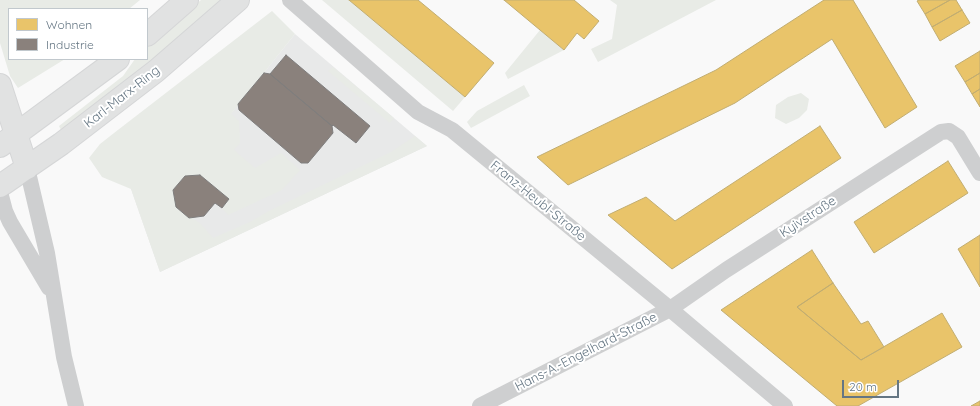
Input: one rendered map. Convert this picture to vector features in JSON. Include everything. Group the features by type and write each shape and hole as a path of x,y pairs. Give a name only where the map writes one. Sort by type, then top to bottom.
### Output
{"main road":[{"path":"148,34 187,0"},
{"name":"Karl-Marx-Ring","path":"0,186 61,144 156,71 238,0"},
{"path":"8,141 117,60"},
{"path":"0,85 8,141 27,168"}],"street":[{"name":"Franz-Heubl-Straße","path":"290,0 418,112 452,130 670,309 785,406"},
{"name":"Kyivstraße","path":"670,309 726,270 941,132 949,131 958,136 980,173"},
{"path":"27,168 47,253 52,293 64,356 76,406"},
{"path":"0,192 5,211 10,222 52,293"},
{"name":"Hans-A.-Engelhard-Straße","path":"480,406 670,309"}],"shaded area":[{"path":"0,0 140,0 130,8 8,8 8,60 63,60 18,88 10,76 0,43"},
{"path":"201,0 223,0 147,65 62,132 59,126 123,76 134,60 148,60 148,46"},
{"path":"322,0 349,0 465,97 453,111"},
{"path":"610,0 716,0 598,62 591,49 612,39 617,5"},
{"path":"272,11 295,34 231,114 239,121 240,143 234,150 255,168 281,153 300,170 282,190 228,215 222,208 229,199 200,175 185,176 173,190 176,207 201,224 213,238 250,222 269,211 391,152 415,136 427,146 160,272 131,189 102,177 89,158 100,144"},
{"path":"540,30 564,50 508,79 505,73"},
{"path":"295,34 427,146 160,272 131,189 212,137"},
{"path":"333,67 394,118 390,123 328,71"},
{"path":"524,85 530,96 471,128 467,122 477,111"},
{"path":"801,93 809,99 807,110 799,118 786,124 775,118 776,105 788,97"}],"building: Wohnen":[{"path":"349,0 418,0 494,63 465,97"},
{"path":"504,0 574,0 599,21 584,39 577,33 564,50"},
{"path":"824,0 853,0 917,107 885,128 832,39 735,103 568,185 537,157 716,70"},
{"path":"950,0 925,14 917,1"},
{"path":"950,0 956,0 962,10 932,27 925,14"},
{"path":"962,10 970,23 940,41 932,27"},
{"path":"980,51 980,73 965,82 955,66"},
{"path":"980,73 980,89 972,94 965,82"},
{"path":"980,89 980,107 972,94"},
{"path":"820,126 841,158 672,269 608,215 646,197 675,221"},
{"path":"948,161 968,193 874,253 854,222"},
{"path":"980,235 980,287 958,249"},
{"path":"812,250 833,283 797,307 861,360 942,313 962,347 858,406 837,406 721,310"},
{"path":"833,283 861,324 868,321 884,347 861,360 797,307"},
{"path":"980,401 980,406 971,406"}],"building: Industrie":[{"path":"286,55 370,126 356,143 333,125 332,126 270,74"},
{"path":"264,73 270,74 332,126 333,133 308,163 301,163 239,110 238,104"},
{"path":"200,175 229,199 222,208 215,203 204,216 189,218 176,207 173,190 185,176"}]}
